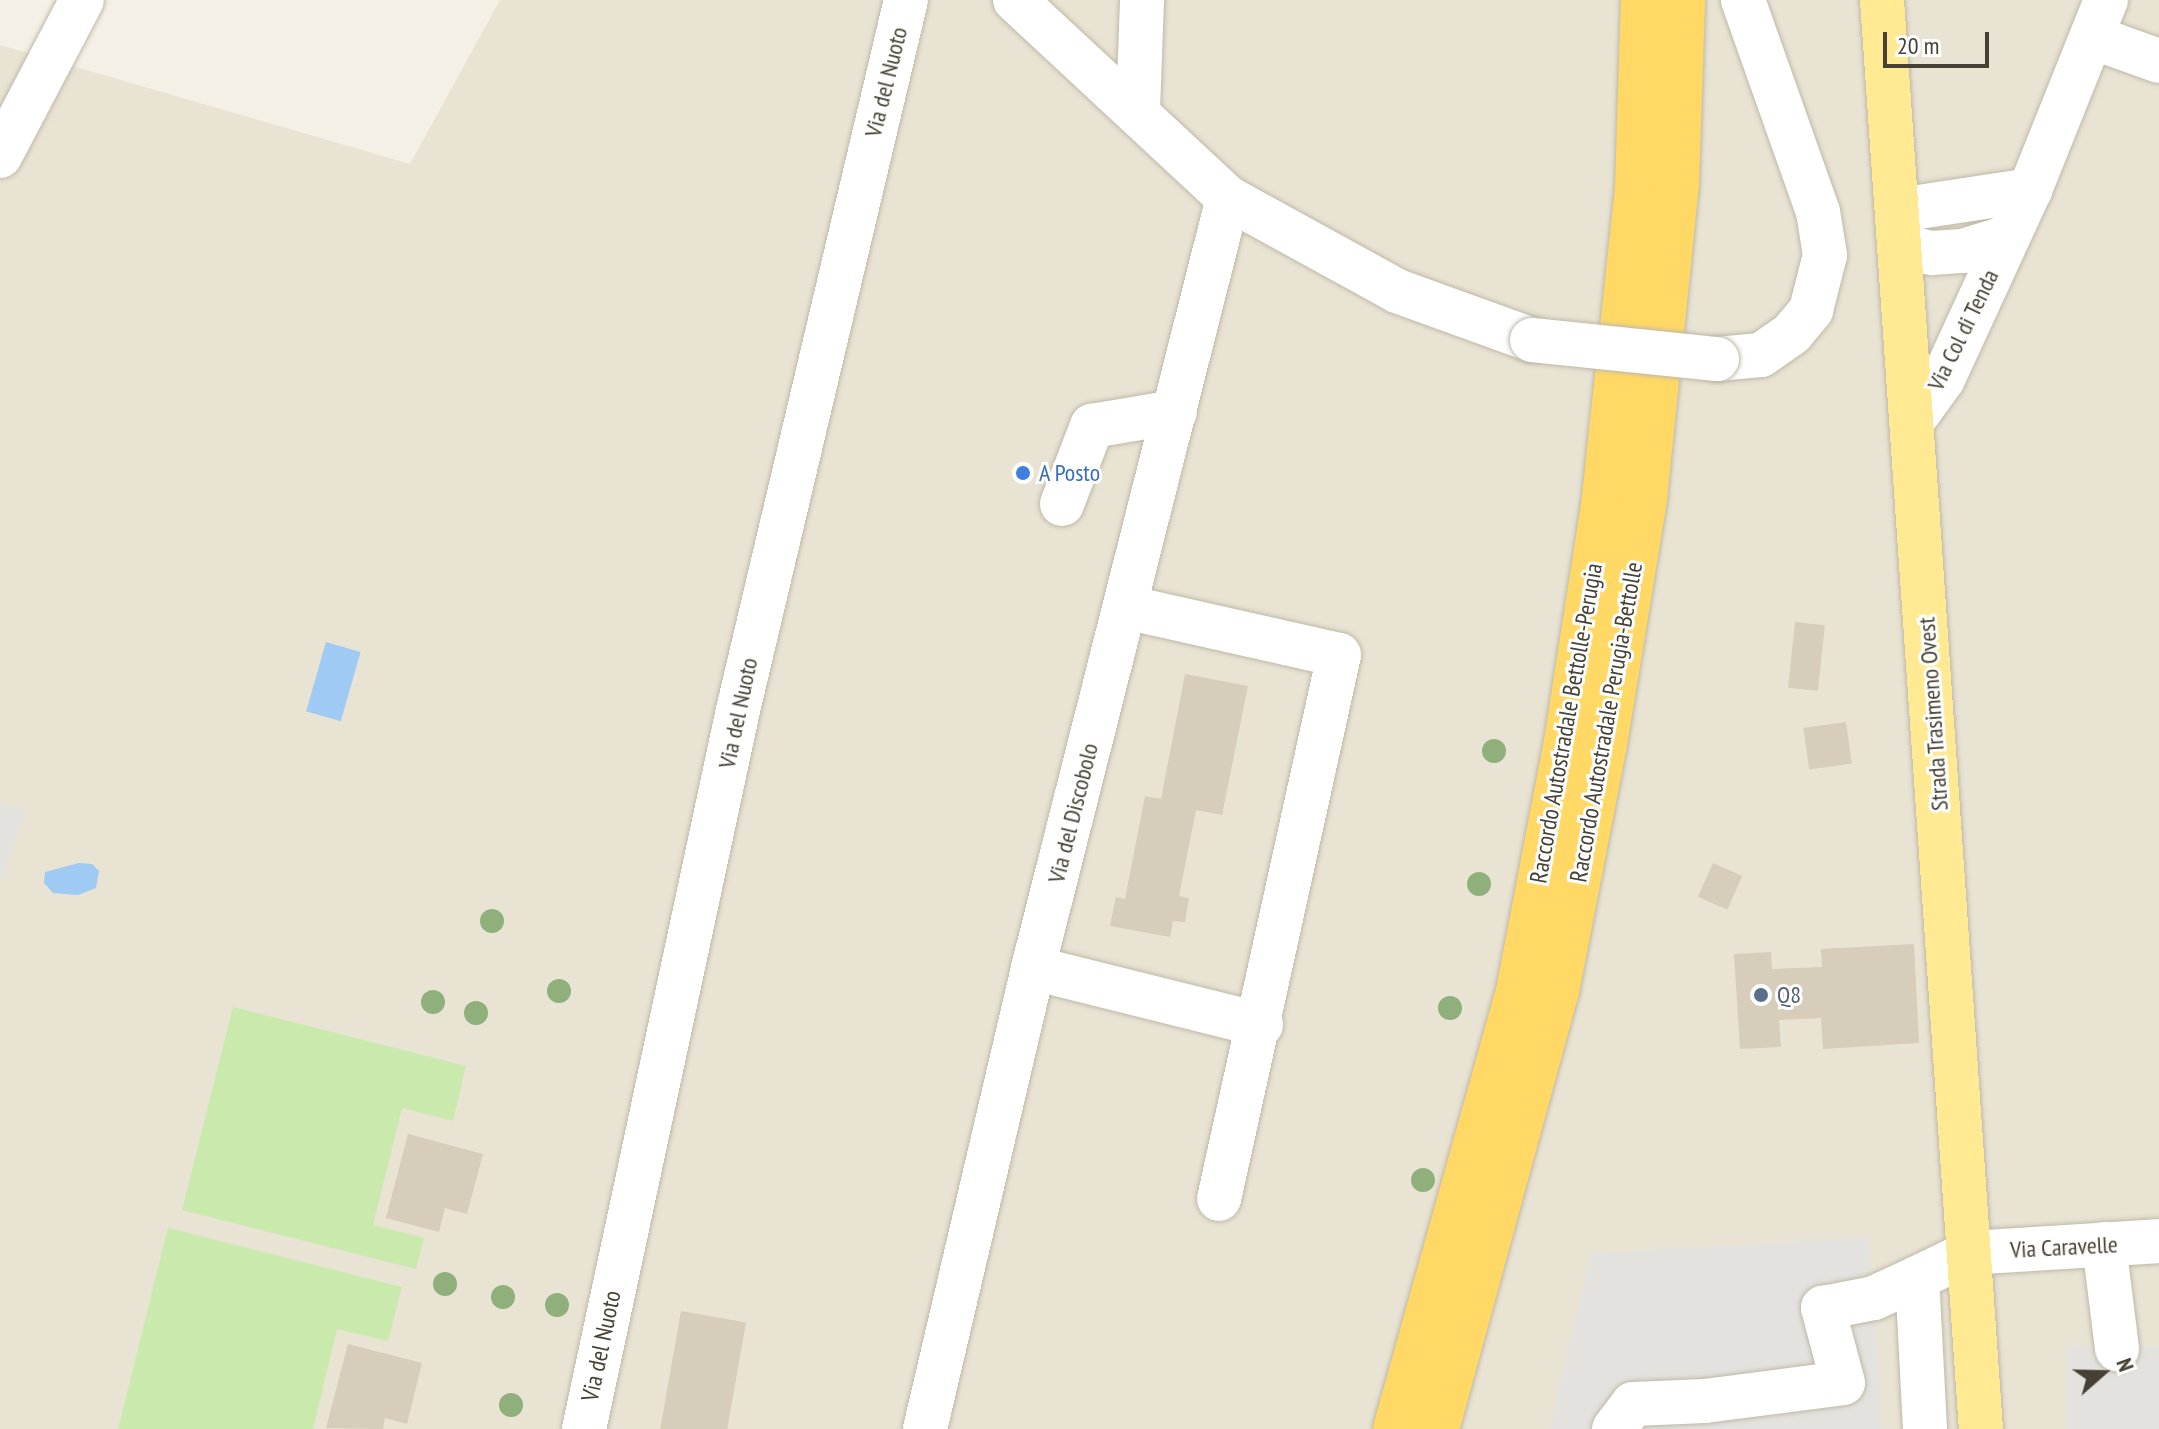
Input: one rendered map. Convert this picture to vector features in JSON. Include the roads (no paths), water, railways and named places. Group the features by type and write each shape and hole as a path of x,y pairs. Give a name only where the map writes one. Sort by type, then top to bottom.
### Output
{"highway":[{"name":"Raccordo Autostradale Bettolle-Perugia","path":"1395,1429 1518,991 1566,742 1603,506 1637,187 1643,0"},
{"name":"Raccordo Autostradale Perugia-Bettolle","path":"1437,1429 1557,991 1605,744 1645,499 1677,185 1683,0"}],"main road":[{"name":"Strada Trasimeno Ovest","path":"1882,0 1901,228 1981,1429"}],"street":[{"path":"0,156 82,0"},
{"name":"Via del Nuoto","path":"584,1429 738,710 906,0"},
{"path":"1015,0 1138,110 1228,198 1397,291 1532,340 1717,359 1761,355 1792,333 1811,310 1825,255 1818,212 1743,0"},
{"path":"1138,110 1142,0"},
{"path":"2099,18 2159,61"},
{"name":"Via Col di Tenda","path":"1914,419 1943,379 2030,190 2099,18"},
{"path":"1901,228 2030,190"},
{"name":"Via del Discobolo","path":"925,1429 1033,968 1228,198"},
{"name":"Via Col di Tenda","path":"1901,228 1932,253 1984,248 2008,237"},
{"path":"1062,504 1092,426 1175,412"},
{"path":"1126,607 1339,655 1261,1025 1219,1199"},
{"path":"1033,968 1261,1025"},
{"name":"Via Caravelle","path":"1969,1253 2159,1241"},
{"path":"2104,1244 2117,1349"},
{"path":"1614,1429 1633,1404 1705,1401 1843,1383 1823,1308 1874,1298 1969,1253"},
{"path":"1917,1278 1925,1429"}],"water":[{"path":"326,642 361,652 341,721 306,711"},
{"path":"79,863 92,864 99,871 96,888 78,895 53,893 44,883 45,872"}],"place":[{"name":"A Posto","path":"1023,473"},
{"name":"Q8","path":"1761,995"}]}
